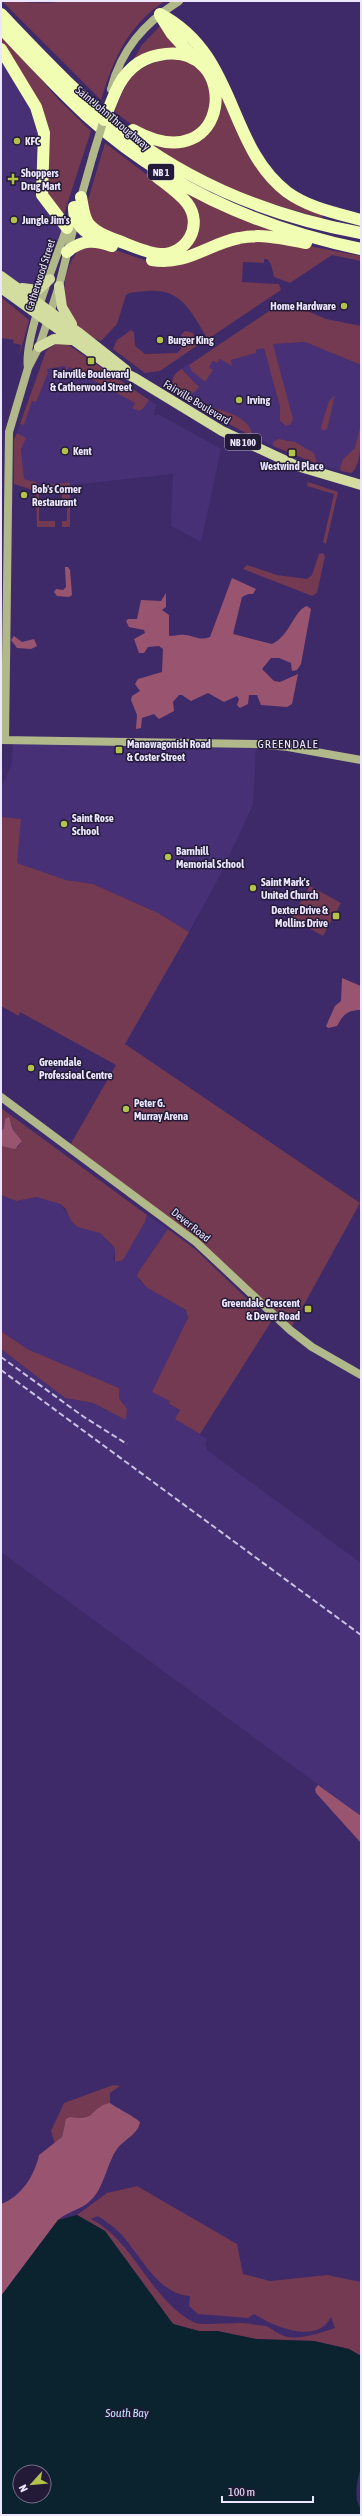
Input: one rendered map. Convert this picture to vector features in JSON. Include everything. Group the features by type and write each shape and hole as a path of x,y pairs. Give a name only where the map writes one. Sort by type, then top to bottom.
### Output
{"highway":[{"name":"Saint John Throughway","path":"1,14 44,60 76,90 130,136 178,168 208,184 276,211 361,233"},
{"path":"76,90 145,137 166,143 180,142 196,136 202,131 211,120 216,106 213,82 172,34 160,14"},
{"path":"160,14 182,29 210,60 221,77 251,146 274,180 295,197 309,205 361,220"},
{"name":"Saint John Throughway","path":"1,28 87,116 154,167 207,198 272,226 361,249"},
{"path":"1,49 36,107 44,133 42,195 71,225 88,235 100,241 152,260 169,262 195,256 228,241 253,236 282,238 361,252"},
{"path":"104,120 113,91 128,71 150,57 177,54 197,62"},
{"path":"82,197 83,213 94,229 132,246 159,254 173,252 186,245 193,232 194,217 187,203 118,145 87,116"},
{"path":"71,225 74,207"},
{"path":"67,252 83,242 100,241"}],"main road":[{"path":"113,91 125,51 139,34 160,14 179,1"},
{"name":"Catherwood Street","path":"28,368 27,354 41,304 82,197 92,155 104,120"},
{"name":"Catherwood Street","path":"74,207 89,167"},
{"name":"Catherwood Street","path":"3,740 8,438 28,368 39,348 58,286 67,252 71,225"},
{"name":"Fairville Boulevard","path":"1,276 78,332 135,378"},
{"path":"16,286 27,290 38,290 50,279"},
{"path":"58,286 62,307 78,332"},
{"name":"Fairville Boulevard","path":"1,288 71,340 108,365 135,378 207,422 258,450 309,471 361,485"},
{"path":"39,348 54,339 71,340"},
{"path":"3,740 256,744 288,747 361,760"},
{"name":"Dever Road","path":"1,1098 196,1242 290,1330 312,1347 361,1375"}],"shaded area":[{"path":"2,1 41,3 62,1 165,1 141,21 124,44 111,71 101,100"},
{"path":"160,26 183,51 132,62 142,45"},
{"path":"1,33 59,100 91,131 64,214 48,198 48,142 10,56 1,43"},
{"path":"1,49 22,80 67,228 41,304 1,276"},
{"path":"204,57 258,164 323,213 322,218 279,206 235,191 192,171 155,146 183,146 196,139 216,120"},
{"path":"182,58 199,69 210,85 209,114 197,131 175,140 135,127 115,112 125,87 138,71 156,62"},
{"path":"105,143 178,198 190,216 187,239 165,251 111,235 90,220 88,200"},
{"path":"186,192 278,230 179,253 192,241 184,196"},
{"path":"245,239 309,246 361,256 361,261 332,255 290,283 274,277 271,264 267,259 264,259 264,263 243,262 242,282 279,284 281,290 208,339 185,304 178,298 159,291 136,292 126,295 117,324 101,341 87,334 76,324 69,312 65,298 65,284 68,270 74,257 84,245 115,250 147,261"},
{"path":"1,297 29,320 19,357 21,345 13,343 14,340 2,338"},
{"path":"281,303 291,304 326,319 361,326 361,365 305,342 273,344 293,419 291,424 286,426 280,421 280,407 264,348 256,350 256,353 231,360 232,366 220,359 217,363 213,361 209,367 213,370 205,382 192,371 189,365"},
{"path":"131,330 134,332 135,346 145,354 177,353 181,349 181,335 185,331 193,333 198,345 160,371 145,373 113,349 117,340"},
{"path":"305,342 361,365 361,422 358,438 355,449 343,459 340,468 341,471 315,463 317,459 314,453 289,440 277,440 273,446 251,436 251,430 233,414 206,407 202,409 183,397 187,397 197,385 184,370 179,370 190,363 212,369 209,367 213,361 220,359 231,365 231,360 256,353 256,350 264,348 280,407 280,421 283,425 292,418 273,344"},
{"path":"55,344 67,344 149,400 143,409 139,411 132,408 135,403 69,367 66,372 65,366 47,369 48,373 36,402 32,401 24,425 20,424 46,351"},
{"path":"65,366 65,371 69,367 135,403 132,408 136,410 142,410 149,400 157,405 154,412 155,416 158,414 221,449 201,542 171,526 173,474 70,485 70,482 40,486 36,482 24,479 21,449 25,438 17,433 20,424 24,425 32,401 36,402 48,373 47,369"},
{"path":"182,369 199,387 196,391 185,397 177,392 173,384 174,376"},
{"path":"335,395 327,429 323,431 321,427 329,401"},
{"path":"206,407 234,414 246,422 250,428 252,434 251,436 202,409"},
{"path":"361,422 360,450 355,470 351,473 341,471 340,468 343,459 355,448"},
{"path":"17,433 26,438 21,449 24,479 36,482 40,486 70,482 70,527 62,527 62,521 67,521 67,501 62,501 62,489 42,489 42,494 39,494 39,521 55,521 55,527 37,527 36,491 14,484 14,439"},
{"path":"279,439 295,442 314,453 317,461 315,463 273,446 273,442"},
{"path":"308,482 338,492 326,544 323,542 334,494 307,486"},
{"path":"323,553 325,556 317,593 312,596 243,569 247,565 277,575 307,579 312,575 319,554"},
{"path":"65,567 68,567 70,570 72,595 69,597 57,596 54,592 56,589 63,590 66,587"},
{"path":"232,578 256,589 253,594 248,594 242,597 233,634 272,644 288,630 303,608 307,606 311,609 301,664 297,670 292,671 291,663 279,658 271,658 262,669 274,681 280,682 298,674 292,704 287,707 261,705 257,695 249,695 248,704 240,708 237,705 239,699 237,696 224,702 208,693 191,701 182,695 179,695 173,702 174,711 159,719 154,714 142,718 141,728 136,729 137,715 131,700 132,696 140,691 135,684 138,679 162,672 163,649 159,646 148,647 144,653 139,653 134,639 145,633 144,630 129,627 126,621 128,619 137,619 141,600 161,601 166,593 166,607 162,610 169,615 169,636 183,635 203,639 210,637"},
{"path":"14,636 22,642 34,639 37,646 31,649 17,648 11,640"},
{"path":"13,740 256,744 253,805 218,879 189,932 158,913 93,884 66,880 16,863 1,861 1,788 12,764"},
{"path":"1,817 21,819 17,863 66,880 93,884 158,913 189,932 125,1044 360,1203 290,1330 225,1268 69,1147 116,1065 20,1012 19,1016 1,1006"},
{"path":"310,886 341,903 323,936 291,918"},
{"path":"342,978 361,986 361,1010 349,1012 341,1019 337,1026 328,1028 326,1026 335,1006 341,1001"},
{"path":"1,1108 147,1215 145,1222 123,1260 115,1262 115,1250 113,1246 100,1233 78,1227 72,1222 65,1208 60,1204 37,1197 16,1201 1,1195 1,1146 18,1147 22,1141 13,1130 12,1124 5,1121 4,1128 1,1131"},
{"path":"9,1117 13,1130 22,1141 15,1149 1,1146 1,1131 4,1128 5,1119"},
{"path":"1,1195 16,1201 37,1197 60,1204 67,1214 102,1235 115,1250 113,1260 116,1262 123,1260 145,1222 147,1215 168,1229 139,1271 139,1280 146,1287 182,1307 188,1314 169,1405 180,1410 176,1419 207,1439 205,1444 207,1450 361,1563 361,1816 1,1552 1,1349 65,1398 93,1403 107,1411 124,1402 119,1398 119,1388 27,1349 1,1331"},
{"path":"168,1229 196,1250 271,1322 200,1434 175,1419 180,1410 169,1404 170,1401 152,1392 188,1318 186,1310 146,1287 137,1276"},
{"path":"1,1331 27,1349 119,1388 119,1398 127,1409 126,1420 93,1403 65,1398 1,1349"},
{"path":"318,1785 361,1816 361,1843 316,1793 315,1789"},
{"path":"113,2085 120,2086 110,2093 110,2103 99,2107 86,2119 74,2118 65,2124 62,2137 55,2144 51,2131 64,2103"},
{"path":"110,2103 140,2122 137,2130 123,2142 113,2155 99,2190 95,2196 79,2209 66,2214 58,2220 1,2296 1,2204 8,2201 21,2191 34,2170 39,2155 62,2137 66,2119 70,2117 85,2118 103,2105"},
{"path":"137,2186 237,2244 243,2274 270,2281 327,2275 361,2282 361,2356 349,2349 314,2341 256,2339 217,2331 199,2331 173,2324 105,2231 77,2215 107,2193","holes":["98,2216 113,2226 120,2233 150,2272 159,2281 178,2294 190,2296 189,2306 198,2314 248,2318 254,2314 284,2328 306,2332 316,2330 325,2325 331,2317 335,2328 312,2335 288,2337 266,2326 245,2323 204,2324 193,2322 178,2312 165,2299 119,2241 106,2229 91,2219"]}],"water":[{"name":"South Bay","path":"77,2215 105,2231 173,2324 199,2331 217,2331 256,2339 314,2341 349,2349 361,2356 361,2467 356,2492 361,2515 1,2515 1,2296 58,2220"}],"railway":[{"path":"1,1357 84,1417 127,1444"},
{"path":"1,1370 361,1635"}],"place":[{"name":"KFC","path":"17,141"},
{"name":"Shoppers Drug Mart","path":"13,179"},
{"name":"Jungle Jim's","path":"14,220"},
{"name":"Home Hardware","path":"344,306"},
{"name":"Burger King","path":"160,340"},
{"name":"Fairville Boulevard & Catherwood Street","path":"91,361"},
{"name":"Irving","path":"239,400"},
{"name":"Kent","path":"65,451"},
{"name":"Westwind Place","path":"292,453"},
{"name":"Bob's Corner Restaurant","path":"24,495"},
{"name":"Manawagonish Road & Coster Street","path":"119,750"},
{"name":"Saint Rose School","path":"64,824"},
{"name":"Barnhill Memorial School","path":"168,857"},
{"name":"Saint Mark's United Church","path":"253,888"},
{"name":"Dexter Drive & Mollins Drive","path":"336,916"},
{"name":"Greendale Professioal Centre","path":"31,1068"},
{"name":"Peter G. Murray Arena","path":"126,1109"},
{"name":"Greendale Crescent & Dever Road","path":"308,1309"}],"district":[{"name":"GREENDALE","path":"288,744"}]}
